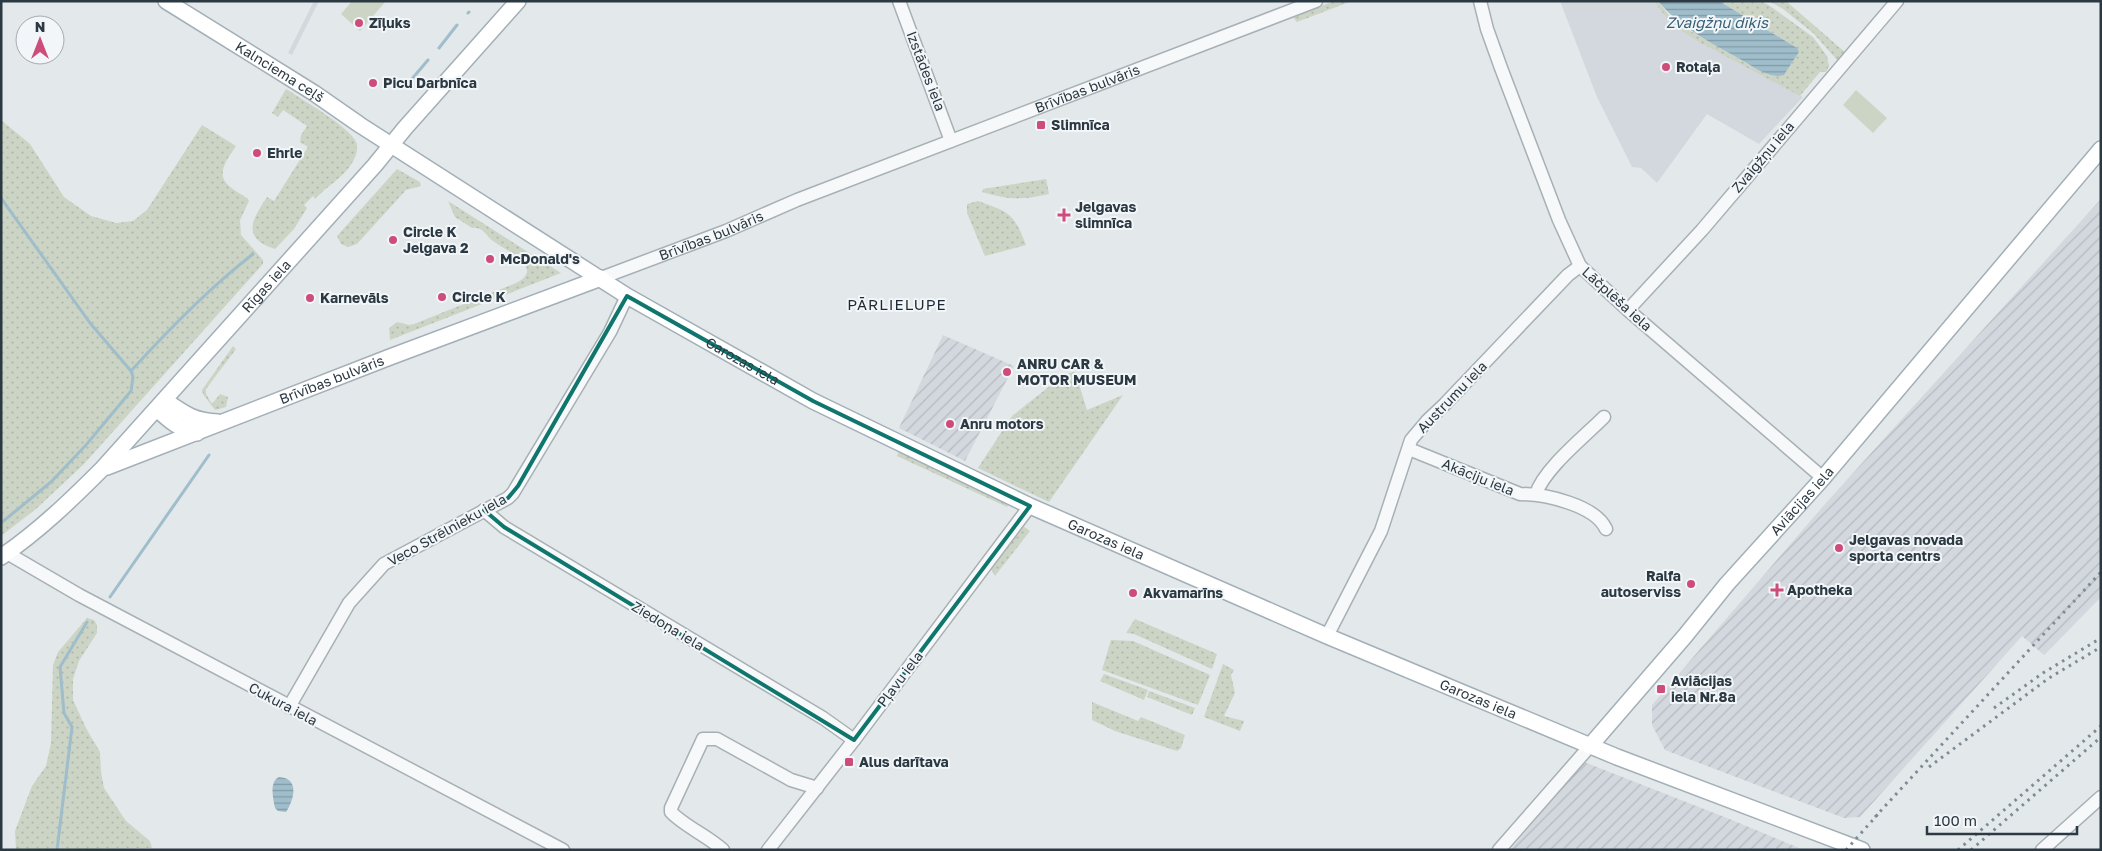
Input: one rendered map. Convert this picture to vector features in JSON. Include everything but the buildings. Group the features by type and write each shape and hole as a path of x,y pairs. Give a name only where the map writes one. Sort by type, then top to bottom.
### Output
{"main road":[{"name":"Kalnciema ceļš","path":"166,1 314,92 391,145"},
{"name":"Rīgas iela","path":"4,555 30,537 104,468 375,165 518,1"},
{"name":"Garozas iela","path":"391,145 627,296 813,401 1030,506 1327,636 1590,746 1862,850"},
{"name":"Aviācijas iela","path":"1590,746 1685,636 1727,584 1823,478 2101,149"},
{"name":"Brīvības bulvāris","path":"104,468 390,357 601,278"},
{"path":"162,405 202,422 224,422"},
{"path":"162,405 174,425 186,431 197,433"}],"street":[{"name":"Izstādes iela","path":"899,1 951,141"},
{"name":"Brīvības bulvāris","path":"601,278 1316,1"},
{"name":"Lāčplēša iela","path":"1480,1 1487,30 1501,68 1562,227 1580,266 1628,310 1823,478"},
{"name":"Zvaigžņu iela","path":"1628,310 1702,230 1897,1"},
{"name":"Austrumu iela","path":"1327,636 1381,531 1411,440 1427,421 1446,404 1568,275 1580,266"},
{"name":"Veco Strēlnieku iela","path":"290,707 340,617 364,584 384,564 508,498 518,486 610,332 627,296"},
{"path":"1536,494 1539,484 1549,472 1604,417"},
{"name":"Akāciju iela","path":"1409,449 1520,494 1536,494 1551,497 1588,511 1602,520 1606,529"},
{"name":"Pļavu iela","path":"768,850 854,740 1030,506"},
{"name":"Ziedoņa iela","path":"484,510 504,527 815,713 854,740"},
{"name":"Cukura iela","path":"4,555 562,850"},
{"path":"723,850 710,838 671,812 671,808 703,739 717,740 792,780 817,788"},
{"name":"Aviācijas iela","path":"1499,850 1590,746"},
{"path":"2042,850 2101,797"}],"highlighted area":[{"path":"627,296 813,401 1030,506 854,740 504,527 484,510 508,498 518,486"}],"shaded area":[{"path":"314,1 319,1 292,55 288,53"},
{"name":"Rotaļa","path":"1560,1 1653,1 1671,23 1693,39 1803,97 1759,144 1707,114 1657,183 1641,168 1632,167 1597,97"},
{"path":"2101,199 2101,597 2044,655 2022,636 1860,817 1844,818 1665,750 1652,725 1652,705 1825,504"},
{"path":"943,335 1014,366 965,461 899,428"},
{"path":"1584,762 1727,818 1804,850 1510,850"}],"green space":[{"name":"Zīļuks","path":"352,1 386,1 360,31 341,14"},
{"path":"1335,1 1352,1 1297,22 1292,16"},
{"path":"1653,1 1658,1 1668,14 1682,26 1758,70 1784,75 1799,52 1774,34 1719,1 1761,1 1813,37 1827,56 1829,66 1826,72 1820,72 1800,96 1693,39 1671,23"},
{"path":"1769,1 1786,1 1847,54 1838,61 1813,33 1783,9"},
{"path":"286,89 345,129 356,142 357,150 352,163 343,175 315,199 313,196 304,205 307,208 294,229 275,249 257,239 253,233 254,220 267,197 274,201 308,147 300,142 301,135 307,126 283,110 278,117 272,113"},
{"path":"1856,90 1887,118 1873,133 1843,105"},
{"path":"1,120 30,144 64,197 91,216 116,223 133,221 147,210 202,125 236,146 224,165 224,180 249,201 240,220 241,235 263,260 263,264 84,464 36,509 1,536"},
{"path":"397,169 420,182 421,186 406,190 357,244 348,247 341,244 337,236"},
{"path":"1046,179 1049,194 1008,198 982,192 983,189"},
{"path":"448,201 561,273 390,340 389,328 397,322 409,325 414,324 516,283 524,277 527,271 520,259 493,241 482,230 472,228 455,217"},
{"path":"978,201 1004,211 1009,215 1018,226 1026,245 985,256 967,213 967,204"},
{"path":"233,346 236,349 206,389 206,394 212,404 220,394 228,397 226,407 215,410 202,390"},
{"path":"1075,372 1087,410 1123,395 1049,502 978,468 1012,416 1065,374"},
{"path":"899,451 1009,503 1007,507 897,456"},
{"path":"1023,526 1030,531 995,576 991,569"},
{"path":"87,618 94,620 97,625 97,633 79,661 73,679 73,700 100,752 104,788 126,821 150,841 152,848 16,850 15,831 32,786 46,766 51,743 53,665 58,652"},
{"path":"1135,619 1217,654 1212,669 1134,634 1126,633"},
{"path":"1111,640 1133,641 1210,675 1198,705 1102,670"},
{"path":"1223,664 1234,670 1231,675 1235,693 1224,716 1244,721 1240,731 1204,717"},
{"path":"1104,674 1148,690 1144,700 1100,681"},
{"path":"1149,691 1195,708 1192,715 1147,697"},
{"path":"1092,702 1138,721 1141,717 1185,735 1181,748 1177,751 1115,731 1092,720"}],"water":[{"name":"Zvaigžņu dīķis","path":"1658,1 1719,1 1797,48 1799,52 1784,75 1767,74 1692,31 1668,12"},
{"path":"279,777 286,778 293,785 293,796 286,812 278,811 274,804 273,786"}],"waterway":[{"path":"439,48 457,25"},
{"path":"405,87 428,60"},
{"path":"1,198 90,323 131,371"},
{"path":"1,523 51,482 86,445 131,391 133,377 131,371 145,355 205,295 253,254"},
{"path":"110,597 209,455"},
{"path":"57,850 72,727 64,713 60,667 87,622"}],"railway":[{"path":"1875,817 2101,572"},
{"path":"1994,708 2043,673 2101,638"},
{"path":"1929,767 2049,678 2101,647"},
{"path":"1958,850 2101,726"},
{"path":"1971,850 2101,737"},
{"path":"1846,850 1879,813"}],"place":[{"name":"Zīļuks","path":"359,23"},
{"name":"Rotaļa","path":"1666,67"},
{"name":"Picu Darbnīca","path":"373,83"},
{"name":"Slimnīca","path":"1041,125"},
{"name":"Ehrle","path":"257,153"},
{"name":"Jelgavas slimnīca","path":"1064,215"},
{"name":"Circle K Jelgava 2","path":"393,240"},
{"name":"McDonald's","path":"490,259"},
{"name":"Circle K","path":"442,297"},
{"name":"Karnevāls","path":"310,298"},
{"name":"ANRU CAR & MOTOR MUSEUM","path":"1007,372"},
{"name":"Anru motors","path":"950,424"},
{"name":"Jelgavas novada sporta centrs","path":"1839,548"},
{"name":"Ralfa autoserviss","path":"1691,584"},
{"name":"Apotheka","path":"1777,590"},
{"name":"Akvamarīns","path":"1133,593"},
{"name":"Aviācijas iela Nr.8a","path":"1661,689"},
{"name":"Alus darītava","path":"849,762"}],"district":[{"name":"PĀRLIELUPE","path":"897,305"}]}
